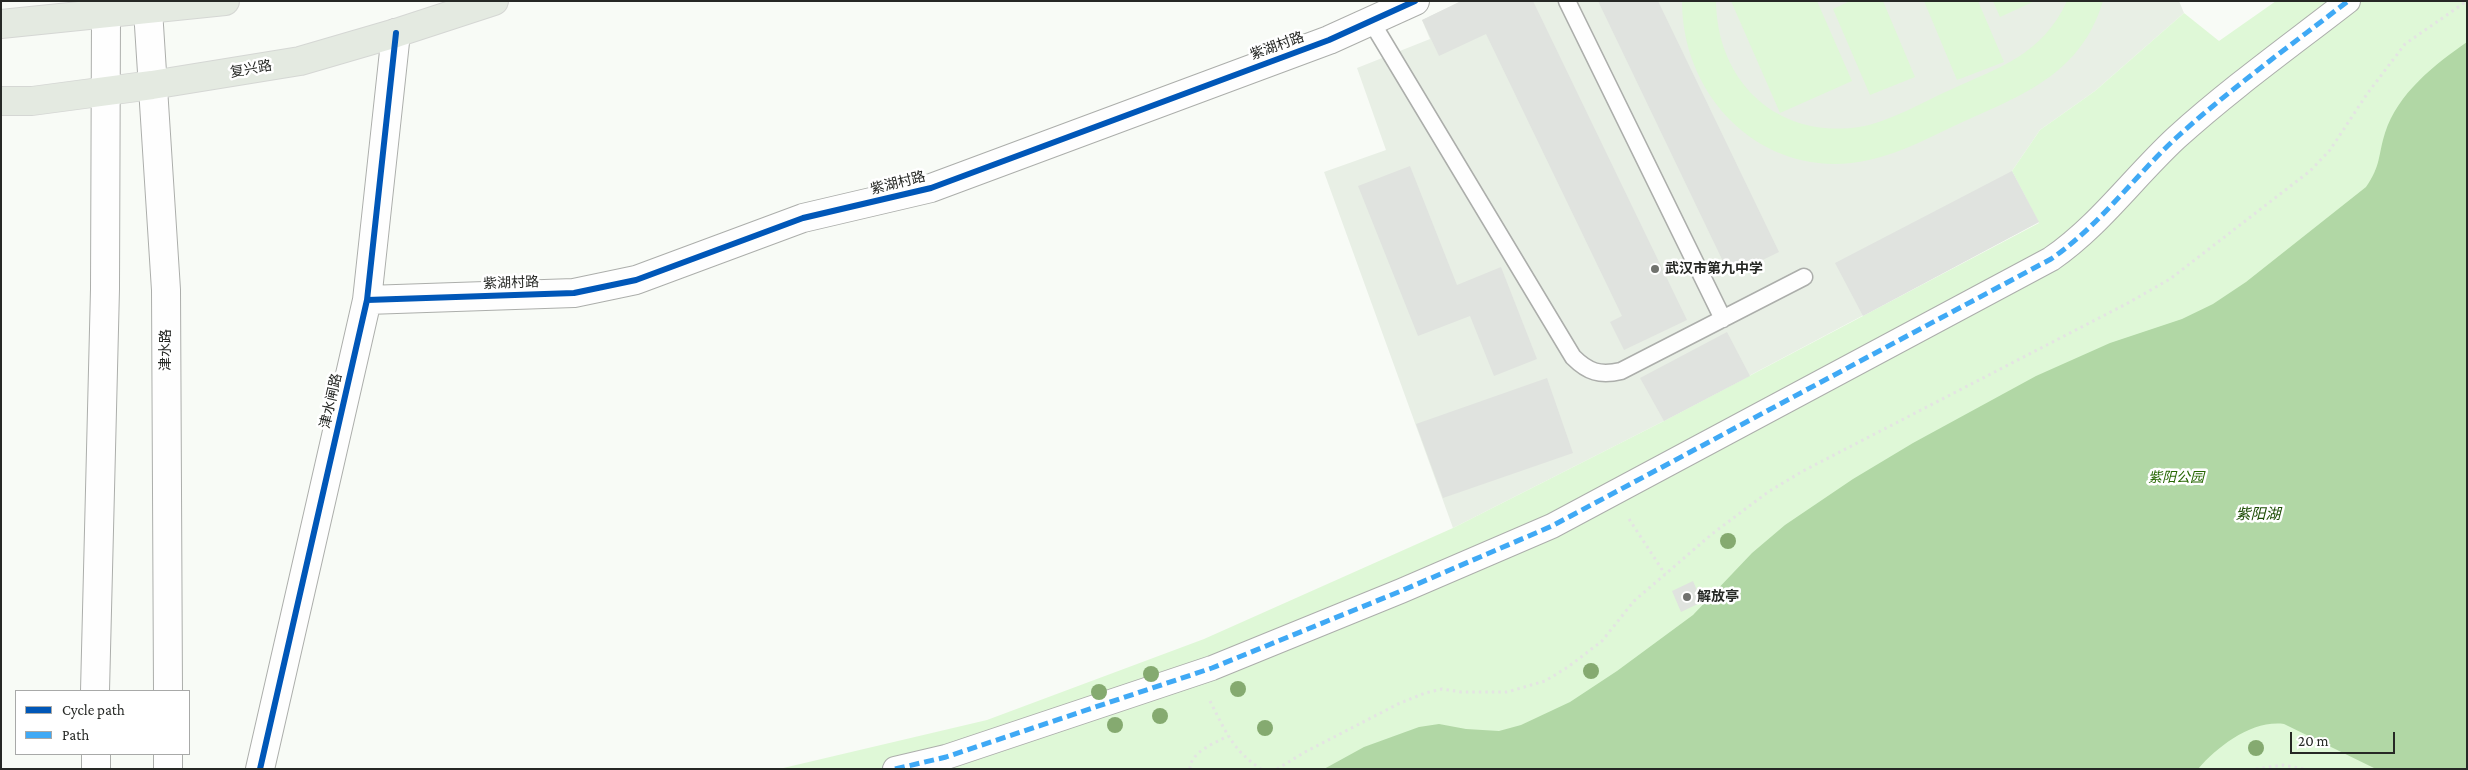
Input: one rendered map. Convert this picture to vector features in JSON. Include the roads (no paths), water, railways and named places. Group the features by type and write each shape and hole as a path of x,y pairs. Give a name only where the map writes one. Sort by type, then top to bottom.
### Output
{"main road":[{"path":"1,24 106,8 225,1"},
{"name":"复兴路","path":"1,101 32,101 104,92 300,61 396,33 494,1"}],"street":[{"name":"紫湖村路","path":"367,300 574,293 636,280 803,218 931,188 1329,40 1415,1"},
{"path":"895,769 946,756 1196,674 1401,591 1552,526 2051,259 2074,243 2095,223 2176,138 2238,85 2348,1"},
{"name":"津水路","path":"147,6 166,290 168,690"},
{"path":"95,690 105,299 104,92 106,8"},
{"name":"津水闸路","path":"260,769 367,300 396,33"},
{"path":"96,755 96,769"},
{"path":"168,755 168,769"}],"lane":[{"path":"1567,1 1723,319"},
{"path":"1371,21 1573,357 1583,366 1595,372 1607,374 1621,371 1804,278"}],"water":[{"name":"紫阳湖","path":"2467,42 2467,769 2376,769 2284,724 2272,724 2248,730 2236,736 2215,752 2198,769 1324,769 1364,747 1419,727 1439,724 1466,729 1499,731 1521,725 1570,702 1617,671 1693,615 1752,553 1785,525 1853,479 1913,443 2036,376 2110,343 2182,319 2213,304 2246,282 2366,187 2374,173 2385,133 2398,105 2430,70"}],"place":[{"name":"武汉市第九中学","path":"1655,269"},
{"name":"解放亭","path":"1687,597"}],"park label":[{"name":"紫阳公园","path":"2176,478"}]}
